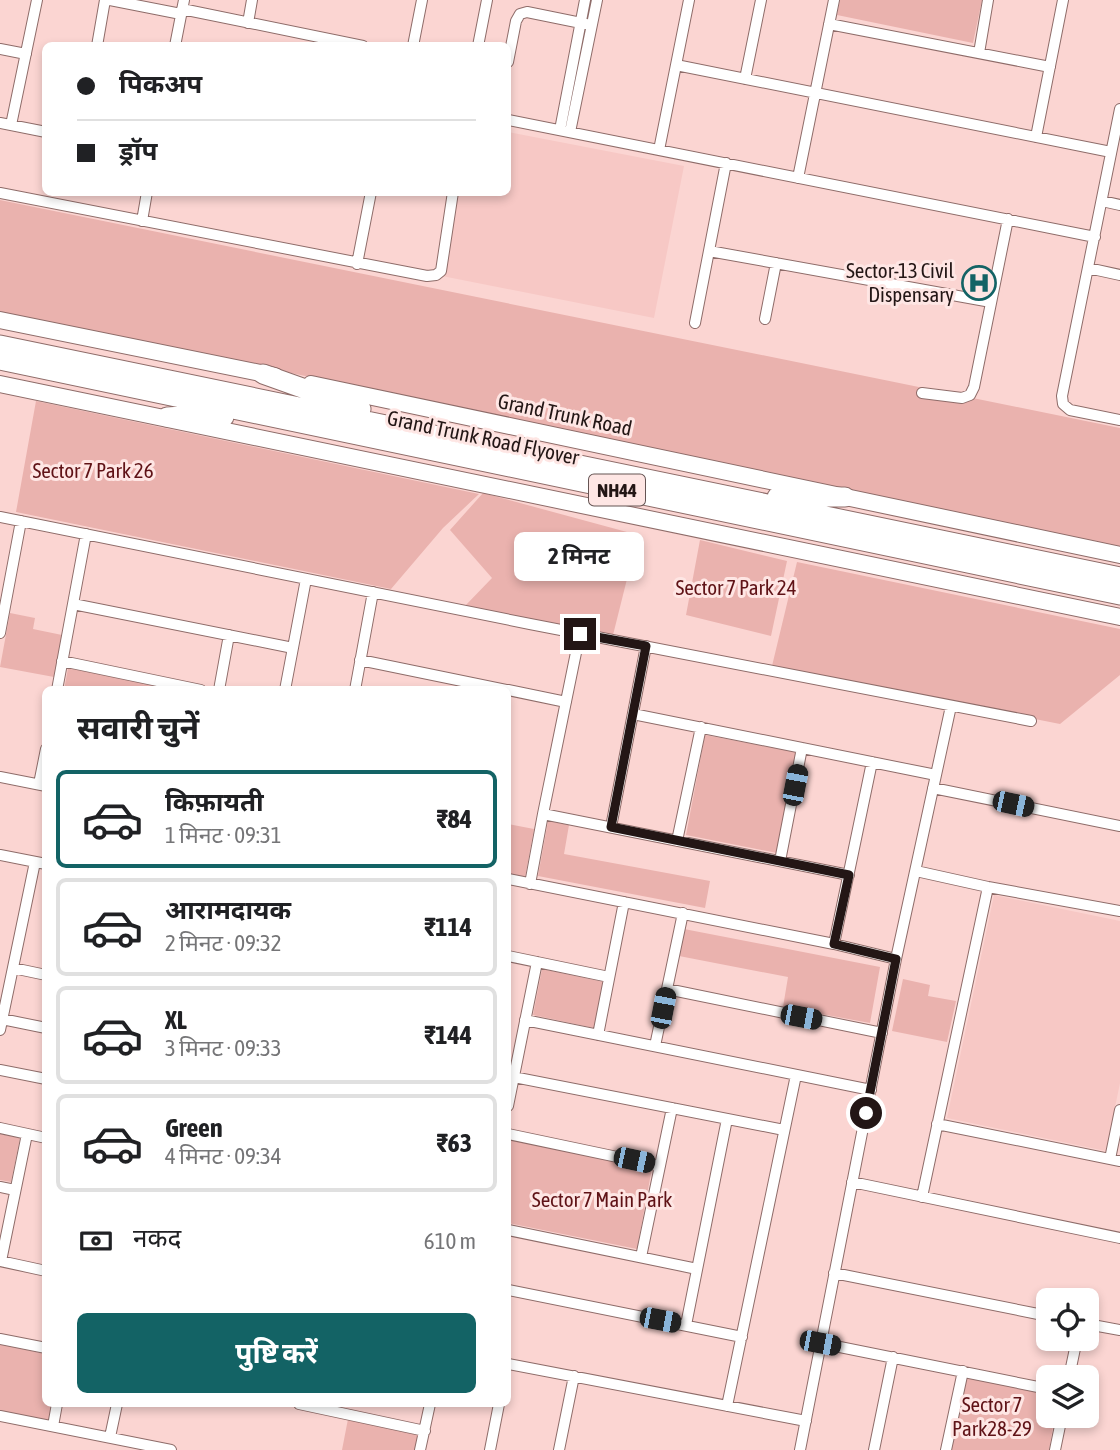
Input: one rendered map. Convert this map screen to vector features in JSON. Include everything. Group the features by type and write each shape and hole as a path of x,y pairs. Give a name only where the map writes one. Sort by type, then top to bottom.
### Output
{"highway":[{"name":"Grand Trunk Road Flyover","path":"0,345 401,428"},
{"name":"Grand Trunk Road Flyover","path":"0,360 312,425 924,545 1120,577"},
{"path":"263,374 383,417 401,428"},
{"path":"167,418 213,416 312,425"},
{"name":"NH44","path":"401,428 734,496"},
{"path":"734,496 845,497"},
{"name":"Grand Trunk Road Flyover","path":"734,496 1120,596"}],"main road":[{"name":"Grand Trunk Road","path":"0,320 1120,555"},
{"path":"0,384 1120,617"}],"street":[{"path":"37,0 26,54 6,124 42,131"},
{"path":"98,42 108,0 183,8 343,42"},
{"path":"248,23 252,0"},
{"path":"414,42 422,0"},
{"path":"479,42 487,0"},
{"path":"565,131 586,24 585,0"},
{"path":"586,24 597,0"},
{"path":"659,150 689,0"},
{"path":"745,79 761,0"},
{"path":"798,177 834,0"},
{"path":"979,53 988,0"},
{"path":"1036,137 1063,0"},
{"path":"176,42 183,8"},
{"path":"511,47 520,14 527,12 586,24"},
{"path":"829,24 1050,66"},
{"path":"0,49 26,54"},
{"path":"676,65 1111,152"},
{"path":"1120,109 1062,396 1063,404 1070,410 1120,420"},
{"path":"511,121 1095,237"},
{"path":"695,323 726,163"},
{"path":"0,193 427,276 441,271 452,196"},
{"path":"66,206 67,196"},
{"path":"142,221 146,196"},
{"path":"357,264 370,196"},
{"path":"1102,201 1120,205"},
{"path":"922,393 962,398 970,395 974,387 1008,219"},
{"path":"709,251 991,302"},
{"path":"765,319 776,263"},
{"path":"1088,268 1120,275"},
{"path":"0,517 580,634 1031,721"},
{"path":"1,626 21,521"},
{"path":"58,686 86,534"},
{"path":"286,686 306,579"},
{"path":"356,686 373,592"},
{"path":"73,604 293,648"},
{"path":"530,884 580,634"},
{"path":"220,686 229,635"},
{"path":"611,827 646,646"},
{"path":"360,660 487,686"},
{"path":"62,661 182,686"},
{"path":"511,691 566,702"},
{"path":"800,1450 896,959 951,706"},
{"path":"633,714 936,775"},
{"path":"677,841 701,727"},
{"path":"780,861 802,748"},
{"path":"834,944 872,762"},
{"path":"0,777 42,785"},
{"path":"933,788 1120,826"},
{"path":"543,814 849,875"},
{"path":"0,855 40,863 1,1025 42,1028"},
{"path":"916,871 1120,911"},
{"path":"511,880 834,944 896,959"},
{"path":"922,1197 988,887"},
{"path":"598,1035 624,902"},
{"path":"655,1046 683,913"},
{"path":"511,957 609,977"},
{"path":"537,962 511,1076 784,1130"},
{"path":"13,968 42,974"},
{"path":"667,989 882,1033"},
{"path":"525,1020 871,1090"},
{"path":"0,1070 42,1078"},
{"path":"727,1406 796,1075"},
{"path":"641,1257 672,1108"},
{"path":"937,1125 1115,1160 1120,1111"},
{"path":"686,1325 727,1119"},
{"path":"0,1128 42,1137"},
{"path":"27,1134 1,1261 42,1270"},
{"path":"511,1135 660,1166"},
{"path":"852,1182 1120,1238"},
{"path":"0,1186 15,1190"},
{"path":"511,1231 697,1269"},
{"path":"834,1273 1036,1314"},
{"path":"511,1291 742,1337"},
{"path":"1099,1327 1120,1331"},
{"path":"0,1339 42,1347"},
{"path":"820,1343 1036,1386"},
{"path":"874,1450 893,1357"},
{"path":"511,1365 806,1420"},
{"path":"946,1450 963,1371"},
{"path":"560,1450 574,1376"},
{"path":"53,1426 56,1407"},
{"path":"110,1437 116,1407"},
{"path":"313,1407 425,1431"},
{"path":"420,1450 429,1407"},
{"path":"490,1450 498,1407"},
{"path":"0,1416 171,1450"},
{"path":"1055,1450 1060,1428"}],"shaded area":[{"path":"511,133 684,166 654,318 442,276 457,196 511,196"},
{"path":"994,895 1120,921 1120,1083 1106,1151 947,1118"}],"green space":[{"path":"840,0 982,0 973,43 837,15"},
{"path":"0,200 1120,428 1120,547 0,312"},
{"name":"Sector 7 Park 26","path":"36,401 479,494 443,528 391,589 16,512"},
{"path":"483,493 638,535 613,635 464,607 492,578 450,530"},
{"name":"Sector 7 Park 24","path":"700,540 787,561 771,636 686,615"},
{"path":"797,562 1120,629 1120,675 1060,724 772,666"},
{"path":"10,613 35,618 33,629 62,635 54,677 0,667"},
{"path":"68,668 161,686 65,686"},
{"path":"705,735 796,752 777,853 686,835"},
{"path":"548,821 569,825 564,854 710,881 705,908 538,876"},
{"path":"511,825 534,829 525,878 511,875"},
{"path":"684,929 880,967 870,1023 783,1007 788,977 679,956"},
{"path":"542,969 604,982 594,1028 533,1015"},
{"path":"903,979 930,985 928,996 956,1001 947,1042 892,1031"},
{"path":"0,1134 20,1138 11,1182 0,1180"},
{"name":"Sector 7 Main Park","path":"511,1140 652,1168 637,1249 511,1224"},
{"path":"0,1344 42,1353 42,1407 52,1407 49,1423 0,1413"},
{"name":"Sector 7 Park28-29","path":"967,1377 1036,1392 1036,1428 1053,1428 1049,1450 949,1450"},
{"path":"348,1419 419,1434 416,1450 342,1450"}],"place":[{"name":"Sector-13 Civil Dispensary","path":"979,283"}],"route":[{"path":"580,634 646,646 611,827 849,875 834,944 896,959 866,1113"}]}
